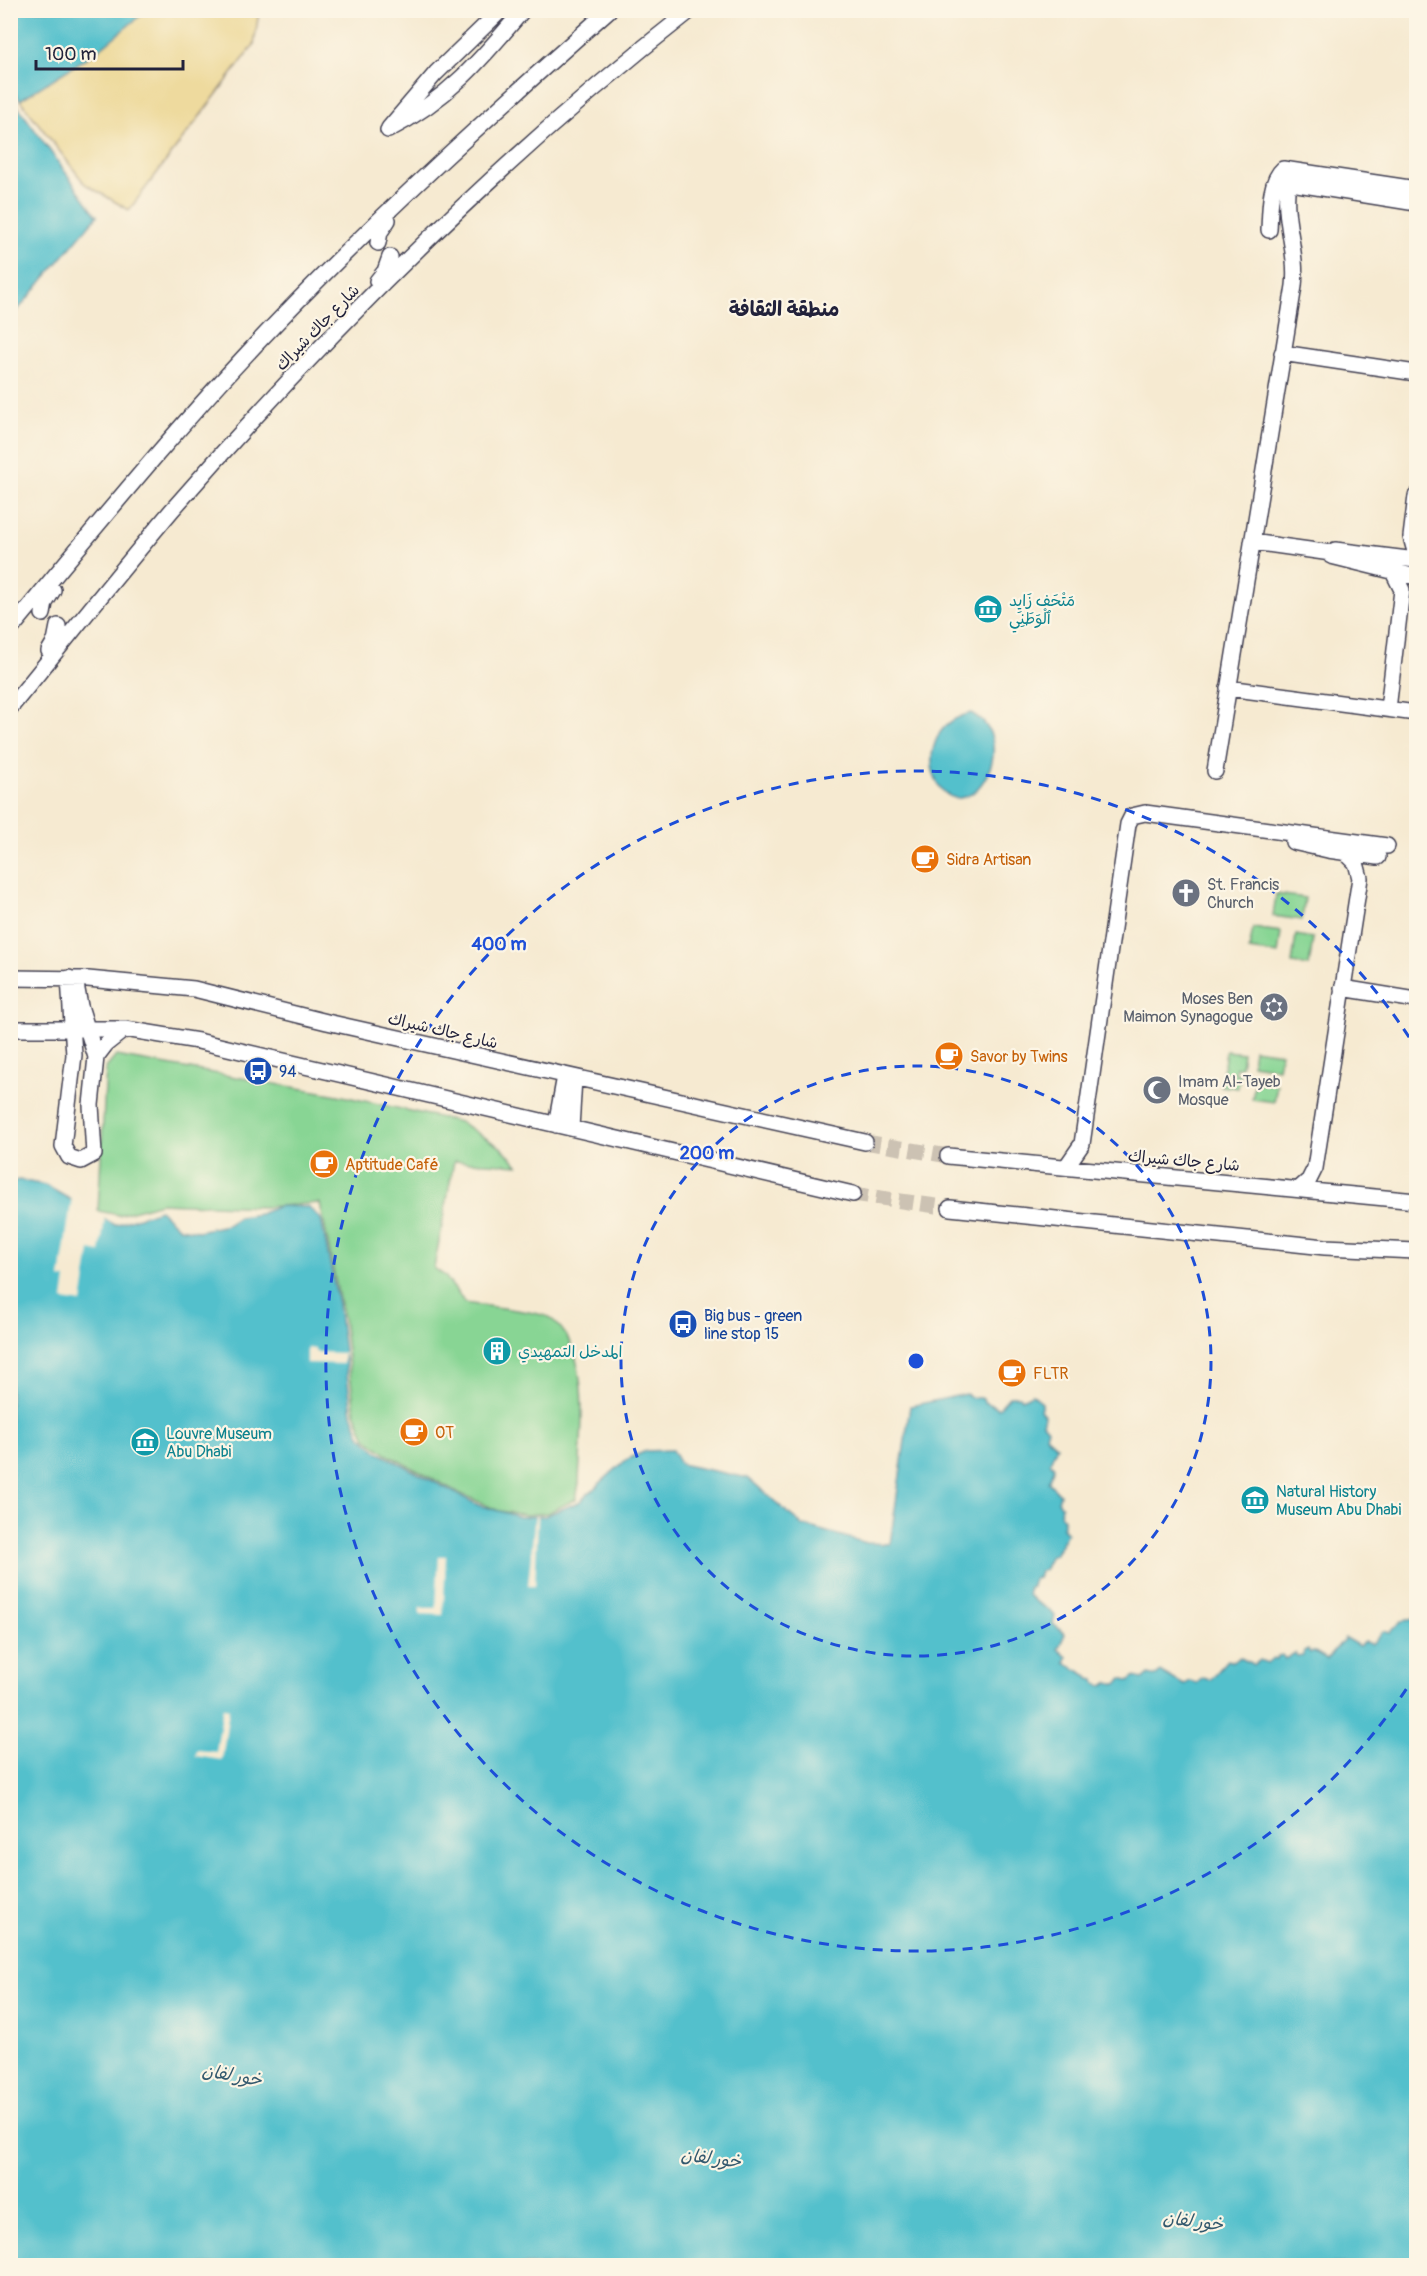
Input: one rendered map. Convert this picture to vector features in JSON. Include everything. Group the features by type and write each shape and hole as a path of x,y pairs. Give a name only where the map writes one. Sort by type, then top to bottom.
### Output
{"street":[{"path":"501,10 451,58 405,107 388,130 423,111 469,74 523,10"},
{"name":"شارع جاك شيراك","path":"10,630 38,609 114,505 240,361 373,237 475,129 609,10"},
{"path":"661,34 666,24 681,10"},
{"name":"شارع جاك شيراك","path":"10,708 64,631 395,262 691,10"},
{"path":"451,58 454,69 460,74 469,74"},
{"path":"1215,771 1296,269 1279,172 1285,168 1416,189"},
{"path":"1282,182 1416,203"},
{"path":"1269,230 1282,182"},
{"path":"373,237 395,262"},
{"path":"1282,353 1416,373"},
{"path":"1416,496 1411,537 1416,555"},
{"path":"1388,709 1402,590 1394,565 1411,537"},
{"path":"1252,542 1330,553 1335,550 1394,565 1416,577 1402,590"},
{"path":"1394,565 1416,560"},
{"path":"10,697 64,631 38,609"},
{"path":"1228,688 1416,713"},
{"path":"1066,1167 1082,1144 1129,820 1136,814 1145,813 1255,830 1387,846"},
{"path":"1255,830 1287,840 1346,853 1378,857 1359,878"},
{"path":"1299,1189 1309,1180 1315,1168 1359,878 1356,863 1346,853"},
{"name":"شارع جاك شيراك","path":"10,978 75,1003 125,1029 198,1041 853,1194"},
{"name":"شارع جاك شيراك","path":"10,1029 75,1003 156,984 213,994 569,1077 866,1142"},
{"path":"1342,988 1416,1000"},
{"path":"10,1021 61,1020 75,1003"},
{"path":"75,1003 96,1057 91,1105 94,1154 84,1160 76,1161 66,1154 63,1146 74,1062 75,1003"},
{"path":"96,1057 111,1039 125,1029"},
{"path":"564,1126 569,1077"},
{"path":"68,1100 91,1105"},
{"path":"1082,1144 1095,1169"},
{"name":"شارع جاك شيراك","path":"948,1156 1416,1201"},
{"path":"1315,1168 1326,1191"},
{"path":"950,1208 1325,1247 1416,1251"}],"green space":[{"path":"1276,894 1305,898 1302,920 1273,916"},
{"path":"1253,928 1281,932 1278,954 1249,950"},
{"path":"1296,935 1313,938 1309,966 1292,963"},
{"path":"1254,1049 1281,1053 1278,1068 1252,1064"},
{"path":"1226,1051 1243,1053 1241,1067 1236,1067 1235,1073 1240,1074 1238,1088 1221,1086"},
{"path":"116,1056 338,1095 460,1122 502,1148 518,1165 454,1161 434,1268 445,1276 465,1303 544,1315 564,1332 573,1350 579,1371 581,1394 579,1483 576,1499 548,1513 527,1515 499,1511 461,1494 386,1454 366,1438 355,1412 343,1319 320,1203 265,1207 160,1203 119,1215 98,1211 106,1068"},
{"path":"1255,1082 1277,1085 1274,1102 1252,1099"}],"sand":[{"path":"146,11 259,11 254,45 129,210 85,184 20,100 96,52"}],"water":[{"path":"10,11 146,11 96,52 20,100 11,87"},
{"path":"11,97 97,216 10,318"},
{"path":"971,713 987,727 993,744 992,762 985,779 974,792 961,798 948,795 936,780 932,768 932,752 938,736 948,724"},
{"name":"خور لفان","path":"19,1180 45,1185 115,1225 160,1210 179,1228 198,1231 227,1225 239,1217 260,1214 279,1206 308,1207 321,1219 338,1304 352,1413 360,1435 379,1453 478,1505 520,1517 545,1516 579,1502 626,1460 646,1451 672,1450 680,1464 748,1478 802,1525 867,1543 890,1544 910,1406 966,1394 973,1398 983,1398 984,1402 999,1408 1010,1396 1020,1396 1022,1399 1032,1394 1042,1402 1040,1410 1045,1416 1043,1423 1048,1429 1046,1436 1057,1446 1050,1462 1054,1467 1048,1482 1060,1494 1058,1501 1062,1506 1060,1514 1064,1519 1062,1527 1067,1533 1044,1570 1040,1571 1038,1578 1034,1578 1027,1594 1055,1616 1053,1624 1065,1634 1058,1649 1067,1657 1065,1663 1088,1676 1089,1679 1095,1680 1096,1684 1103,1686 1109,1682 1117,1684 1122,1678 1129,1681 1134,1677 1143,1679 1149,1674 1156,1676 1161,1672 1184,1685 1190,1681 1197,1683 1203,1678 1210,1680 1228,1660 1233,1662 1239,1657 1254,1665 1260,1660 1267,1663 1282,1655 1285,1659 1295,1653 1297,1656 1303,1655 1308,1649 1310,1653 1313,1651 1327,1659 1345,1638 1359,1646 1364,1642 1373,1644 1383,1631 1390,1633 1402,1621 1416,1619 1416,2265 11,2265 10,1182"}],"pier":[{"path":"72,1197 105,1216 100,1252 90,1250 82,1303 63,1300 66,1279 60,1278"},
{"path":"307,1348 315,1349 315,1352 344,1353 343,1364 307,1363"},
{"path":"535,1516 538,1516 535,1586 528,1586"},
{"path":"439,1556 446,1556 443,1615 420,1614 420,1608 436,1608"},
{"path":"223,1708 229,1709 222,1760 196,1756 197,1750 216,1752"}],"tunnel":[{"path":"865,1142 948,1156"},
{"path":"853,1194 950,1208"}],"place":[{"name":"مَتْحَف زَايِد ٱلْوَطَنِي","path":"988,609"},
{"name":"Sidra Artisan","path":"925,859"},
{"name":"St. Francis Church","path":"1186,893"},
{"name":"Moses Ben Maimon Synagogue","path":"1274,1007"},
{"name":"Savor by Twins","path":"949,1056"},
{"name":"94","path":"258,1071"},
{"name":"Imam Al-Tayeb Mosque","path":"1157,1090"},
{"name":"Aptitude Café","path":"324,1164"},
{"name":"Big bus - green line stop 15","path":"683,1324"},
{"name":"المدخل التمهيدي","path":"497,1351"},
{"name":"FLTR","path":"1012,1373"},
{"name":"OT","path":"414,1432"},
{"name":"Louvre Museum Abu Dhabi","path":"145,1442"},
{"name":"Natural History Museum Abu Dhabi","path":"1255,1500"}],"district":[{"name":"منطقة الثقافة","path":"784,309"}]}
